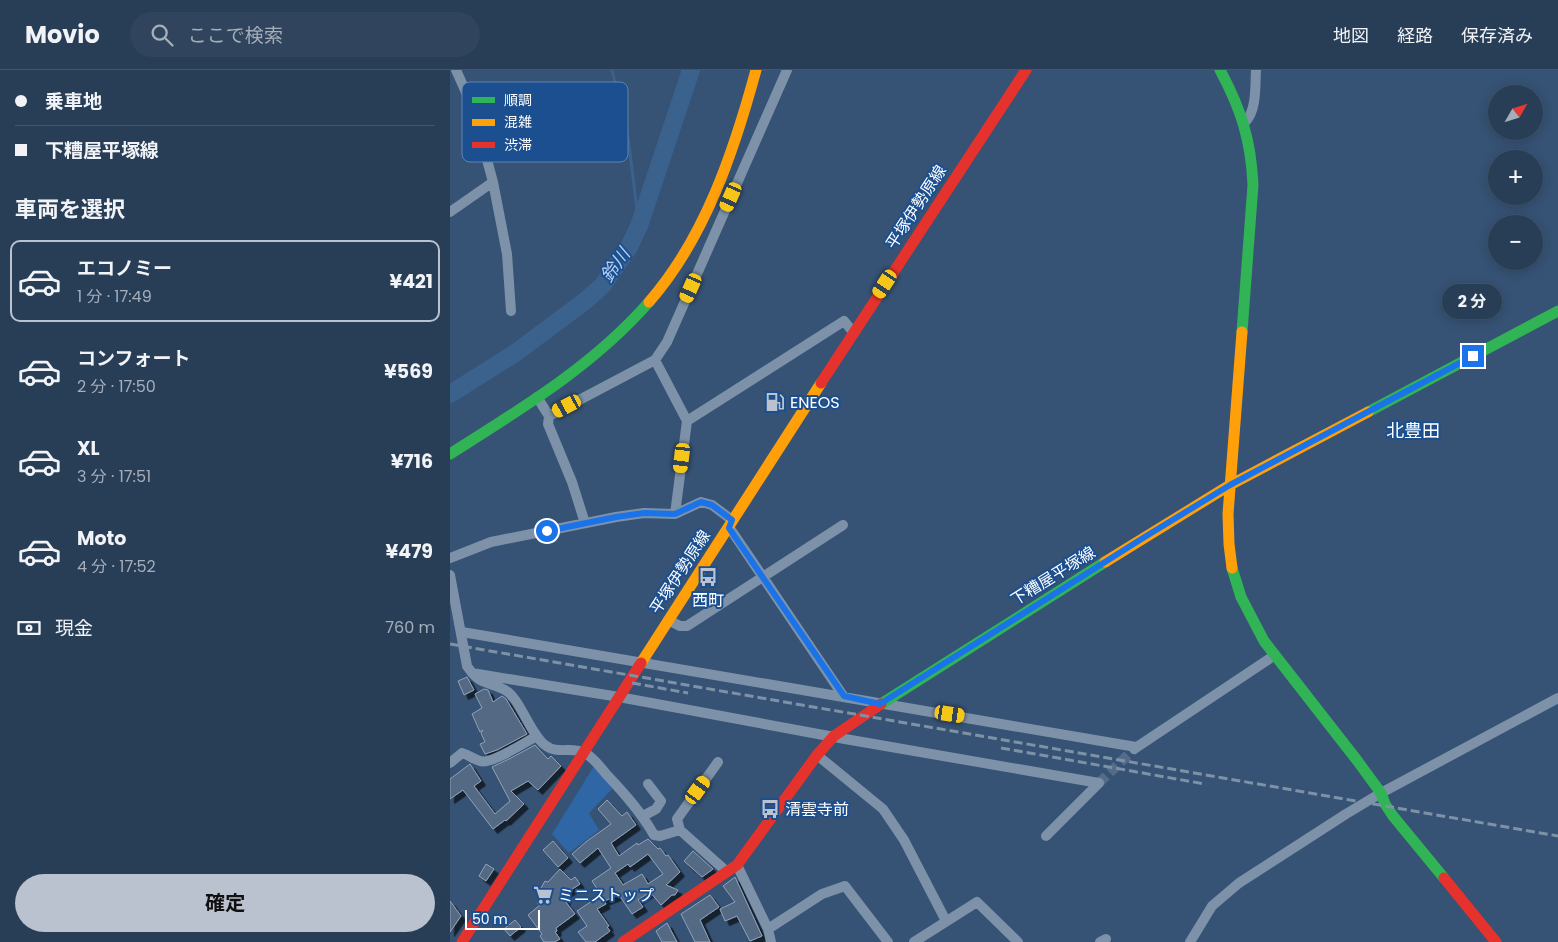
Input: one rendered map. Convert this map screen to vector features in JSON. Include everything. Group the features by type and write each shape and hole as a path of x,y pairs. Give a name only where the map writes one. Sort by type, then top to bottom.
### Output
{"main road":[{"path":"450,454 537,397 597,354 625,328 654,296 679,262 695,235 722,175 747,105 756,70"},
{"name":"平塚伊勢原線","path":"462,942 640,663 1026,70"},
{"path":"1220,70 1232,91 1245,122 1252,158 1253,185 1230,485 1228,546 1233,574 1252,618 1275,656 1342,738 1381,793 1387,795 1409,826 1411,837 1496,942"},
{"name":"下糟屋平塚線","path":"623,942 737,865 817,755 834,736 880,704 1230,485 1558,311"}],"street":[{"path":"456,70 462,83"},
{"path":"549,416 655,360 667,342 787,70"},
{"path":"1245,122 1250,118 1256,70"},
{"path":"488,162 506,254 511,311"},
{"path":"451,210 493,182"},
{"path":"687,421 844,321 854,333"},
{"path":"655,360 687,421 675,514"},
{"path":"537,397 549,416 548,424 572,482 585,523"},
{"path":"450,558 491,542 644,513 675,514 701,502 712,505 731,524 763,577 844,696"},
{"path":"668,620 680,626 687,626 844,525"},
{"path":"450,575 468,666 472,673 480,681 506,690 545,745 556,751 572,750 584,752 594,760 636,807 654,834 660,836 680,830"},
{"path":"462,632 844,696 880,704 978,719 1135,748 1275,656"},
{"path":"472,673 619,697 1099,783 1046,836"},
{"path":"1190,942 1212,906 1239,883 1381,793 1558,698"},
{"path":"450,763 462,753 470,755 481,762 491,761 537,736"},
{"path":"817,755 883,809 904,840 946,921"},
{"path":"718,762 677,819 680,830 726,871"},
{"path":"643,816 656,809 661,801 648,784"},
{"path":"737,865 768,929 771,942"},
{"path":"768,929 822,894 845,886 888,942"},
{"path":"914,942 977,902 1018,942"}],"shaded area":[{"path":"594,766 613,788 589,813 599,830 569,853 552,834"}],"building":[{"path":"467,677 474,690 464,695 458,681"},
{"path":"484,689 488,690 493,702 502,696 506,699 527,734 497,750 485,754 480,744 485,742 481,733 483,730 480,732 472,714 482,708 475,694"},
{"path":"535,745 548,759 551,756 561,766 538,790 528,781 511,791 524,804 506,821 493,829 463,790 450,799 450,779 470,764 481,781 474,786 495,814 510,801 492,767"},
{"path":"607,800 622,816 627,812 636,825 611,843 619,856 637,843 638,845 648,839 658,849 660,848 666,856 668,855 680,872 666,885 678,890 675,895 672,895 661,905 650,892 638,900 643,907 632,914 619,895 604,901 606,904 597,909 609,926 607,927 610,931 595,942 586,942 578,932 587,926 577,911 601,895 592,881 611,868 598,848 580,863 572,854 611,824 598,809","holes":["648,854 663,874 648,884 642,874 623,885 615,873 628,864 630,867"]},
{"path":"553,841 568,858 558,867 543,850"},
{"path":"693,851 713,869 702,877 684,861"},
{"path":"486,864 494,869 486,881 479,876"},
{"path":"560,869 571,880 575,877 580,884 563,895 567,897 565,901 575,914 556,928 557,931 555,932 560,939 555,942 544,942 540,936 542,934 528,915 540,905 537,903 541,897 537,895 545,881 548,882"},
{"path":"735,877 762,936 750,941 737,916 725,921 720,909 735,902 723,886"},
{"path":"710,895 719,907 700,920 710,942 695,942 681,914"},
{"path":"450,901 461,916 450,932"},
{"path":"515,920 521,927 510,936 504,929"},
{"path":"667,923 677,942 662,942 656,931"}],"waterway":[{"path":"612,70 615,82"},
{"name":"鈴川","path":"450,394 514,354 585,301 603,285 629,247 639,226 691,70"},
{"path":"628,137 639,226"}],"tunnel":[{"path":"1099,783 1134,749"}],"railway":[{"path":"450,644 1558,836"},
{"path":"632,683 688,693"},
{"path":"1001,748 1205,784"}],"traffic: fast":[{"path":"1220,70 1234,98 1244,125 1252,169 1253,185 1242,332"},
{"path":"450,454 529,403 580,366 627,325 649,302"},
{"path":"1368,412 1558,311"},
{"path":"881,704 1105,562"},
{"path":"1232,568 1241,597 1264,641 1356,759 1381,793 1385,804 1393,816 1444,878"}],"traffic: slow":[{"path":"649,302 669,277 702,222 727,162 756,70"},
{"path":"1232,568 1228,514 1242,332"},
{"path":"641,663 821,383"},
{"path":"1105,562 1230,485 1368,412"}],"traffic: jam":[{"path":"821,383 1026,70"},
{"path":"462,942 641,663"},
{"path":"623,942 737,865 817,755 834,736 881,704"},
{"path":"1444,878 1496,942"}],"place":[{"name":"ENEOS","path":"775,402"},
{"name":"西町","path":"708,577"},
{"name":"清雲寺前","path":"770,809"},
{"name":"ミニストップ","path":"543,895"}],"district":[{"name":"北豊田","path":"1413,430"}],"route":[{"path":"547,531 644,513 675,514 701,502 712,505 732,520 729,528 844,696 880,704 1230,485 1473,356"}]}
